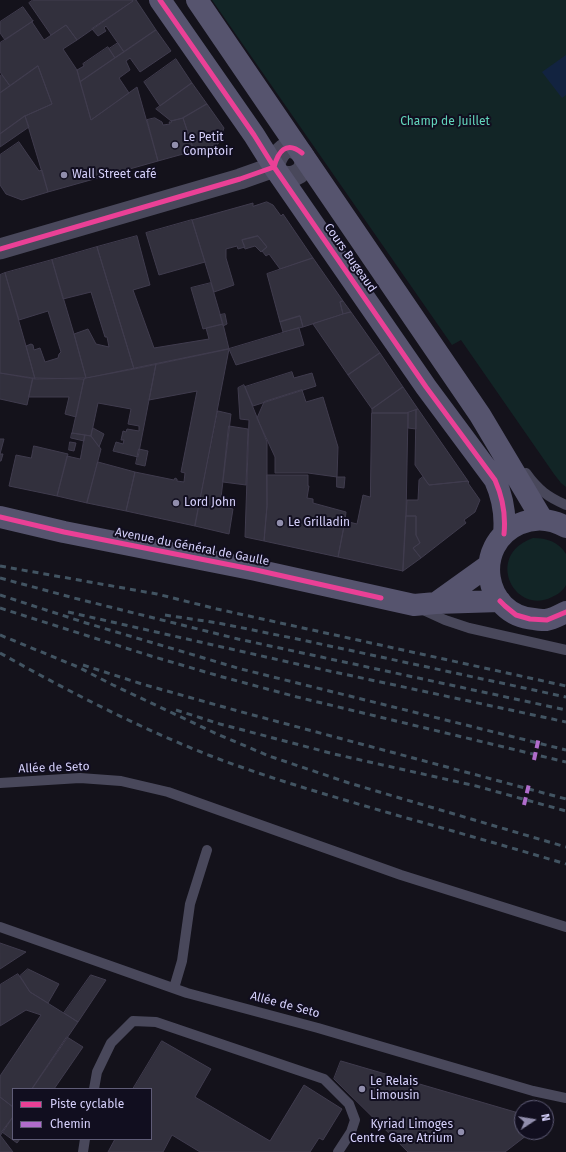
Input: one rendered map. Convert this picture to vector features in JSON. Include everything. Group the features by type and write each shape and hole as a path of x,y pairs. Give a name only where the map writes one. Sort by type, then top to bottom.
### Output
{"street":[{"name":"Cours Bugeaud","path":"160,0 426,387 494,480 501,493 505,523 504,534"},
{"name":"Cours Bugeaud","path":"197,0 480,415 542,519"},
{"path":"0,249 225,183 277,171 278,154 287,148 293,148 303,155"},
{"name":"Avenue du Général de Gaulle","path":"0,517 64,532 256,570 414,605 500,601"},
{"path":"560,620 530,619 510,611 500,601 490,584 489,565 491,554 496,544 511,528 526,521 542,519 552,521 566,528"},
{"path":"436,603 489,565"}],"lane":[{"path":"480,415 512,453 533,484 554,500 566,505"},
{"path":"414,605 445,620 469,628 566,650"},
{"name":"Allée de Seto","path":"0,783 80,778 121,781 168,792 401,875 566,927"},
{"path":"174,988 182,961 190,904 207,850"},
{"name":"Allée de Seto","path":"0,927 187,993 318,1028 533,1091 566,1098"},
{"path":"94,1088 98,1072 111,1043 133,1021 156,1022 324,1079 349,1104 355,1120 351,1132 338,1152"},
{"path":"83,1152 86,1140"}],"green space":[{"name":"Champ de Juillet","path":"212,0 566,0 566,487 554,474 461,340 452,345"},
{"path":"533,538 552,542 560,546 566,554 565,587 554,596 538,601 526,598 516,591 510,581 507,569 510,557 518,546"}],"water":[{"path":"566,55 566,95 562,98 542,72"}],"building":[{"path":"33,0 133,1 77,40 66,25 51,35 29,3"},
{"path":"135,0 156,30 124,52 106,26 104,28 106,31 98,36 92,29"},
{"path":"23,7 33,21 5,40 0,33 0,22"},
{"path":"33,21 32,22 44,40 66,25 77,40 63,49 77,70 91,120 137,87 158,161 48,192 25,116 52,104 38,66 10,86 0,72 0,43"},
{"path":"156,30 171,51 140,72 130,58 126,61 130,70 119,78 129,93 91,120 80,82"},
{"path":"118,43 124,52 115,58 109,49"},
{"path":"108,47 115,58 80,82 77,70 84,66 83,64"},
{"path":"176,59 192,83 160,106 144,82"},
{"path":"38,66 52,104 25,116 0,134 0,93"},
{"path":"2,75 10,86 0,93 0,76"},
{"path":"192,83 207,104 183,118 171,121 156,109"},
{"path":"207,104 224,128 218,144 194,151 183,118"},
{"path":"25,116 29,127 0,147 0,134"},
{"path":"155,118 162,122 163,125 170,124 169,122 172,122 171,121 183,118 194,151 158,161 147,120"},
{"path":"19,142 39,171 42,170 48,192 22,200 6,194 0,185 0,155"},
{"path":"267,202 273,205 281,216 283,214 313,258 280,269 269,254 266,256 262,251 267,247 258,236 242,240 245,247 238,249 237,246 226,249 226,258 234,285 214,292 192,220 253,203 253,206"},
{"path":"192,220 205,262 159,275 146,233"},
{"path":"137,236 150,285 133,290 154,348 209,339 206,328 223,324 229,349 134,369 97,247"},
{"path":"258,236 267,247 261,252 255,246 245,249 242,240"},
{"path":"97,247 134,369 86,378 74,334 88,329 96,344 109,347 107,337 105,337 91,292 63,299 52,260"},
{"path":"313,258 343,301 340,302 343,314 303,327 300,316 280,322 267,274"},
{"path":"52,260 86,378 35,379 26,346 31,344 33,345 34,350 40,348 45,362 58,358 61,352 48,311 19,320 5,273"},
{"path":"5,273 35,379 0,373 0,275"},
{"path":"211,283 223,324 203,329 191,288"},
{"path":"343,301 351,312 343,314 340,302"},
{"path":"351,312 380,353 348,375 313,324"},
{"path":"225,314 227,324 223,326 220,315"},
{"path":"300,316 303,327 283,332 280,322"},
{"path":"299,328 304,345 236,365 229,349"},
{"path":"229,349 195,526 126,511 135,472 174,480 175,478 177,481 184,482 185,473 181,472 197,391 149,400 156,364"},
{"path":"380,353 403,387 372,409 348,375"},
{"path":"156,364 138,457 113,451 116,442 123,444 124,440 121,440 123,431 126,432 127,429 139,431 139,426 128,424 131,409 98,403 91,436 72,433 84,379"},
{"path":"292,372 294,378 312,373 316,386 253,406 245,387"},
{"path":"0,373 33,378 27,405 0,399"},
{"path":"33,378 84,379 76,417 65,414 69,397 29,397"},
{"path":"244,385 267,442 267,506 264,541 245,537 249,420 240,419 238,388"},
{"path":"403,387 418,409 406,413 372,413 372,409"},
{"path":"302,390 306,402 323,397 338,447 337,477 308,473 275,473 275,457 257,418 264,402"},
{"path":"418,409 468,481 429,485 415,465 416,410"},
{"path":"416,410 416,429 408,428 408,413"},
{"path":"218,411 231,414 220,506 233,509 229,534 195,526"},
{"path":"372,413 408,413 406,516 403,571 338,557 345,521 357,524 363,495 370,497"},
{"path":"229,426 248,429 246,485 223,482"},
{"path":"93,428 104,434 99,447 91,436"},
{"path":"72,433 85,435 84,441 71,438"},
{"path":"85,435 91,436 101,449 87,503 57,496 67,456 80,459"},
{"path":"0,439 4,439 0,454"},
{"path":"70,442 76,443 74,451 69,450"},
{"path":"34,446 68,454 57,496 9,486 16,455 31,458"},
{"path":"139,449 148,451 145,466 136,464"},
{"path":"0,454 3,454 1,461 0,461"},
{"path":"98,462 135,472 126,511 87,503"},
{"path":"267,475 308,475 309,486 307,498 313,499 313,503 346,512 338,557 264,541 267,506"},
{"path":"337,477 345,477 344,488 337,487"},
{"path":"423,477 429,485 468,481 480,500 475,512 464,520 466,523 421,558 413,548 420,543 416,535 416,516 406,516 407,500 418,500 419,480"},
{"path":"406,516 416,516 416,535 420,543 413,548 421,558 403,571"},
{"path":"0,943 26,952 0,969"},
{"path":"28,969 59,984 48,1003 30,992 20,976"},
{"path":"18,974 30,992 78,1022 33,1088 12,1088 12,1106 0,1097 0,1076 41,1015 26,1010 0,1026 0,985"},
{"path":"91,975 106,980 78,1022 64,1013"},
{"path":"67,1037 83,1047 55,1088 33,1088"},
{"path":"162,1041 211,1069 195,1097 270,1141 304,1085 342,1109 323,1140 319,1138 310,1152 200,1152 172,1135 163,1152 108,1152 114,1140 152,1140 152,1088 134,1088"},
{"path":"341,1061 514,1112 514,1140 521,1140 505,1152 408,1152 334,1079"},
{"path":"0,1097 12,1106 12,1118 0,1136"},
{"path":"12,1118 12,1139 2,1132"},
{"path":"0,1135 13,1152 0,1152"}],"railway":[{"path":"0,566 157,594 217,609 566,686"},
{"path":"0,578 238,639 566,710"},
{"path":"0,595 86,623 241,669 566,750"},
{"path":"0,608 219,676 297,697 566,762"},
{"path":"68,612 297,664 566,722"},
{"path":"165,615 218,623 302,640 566,697"},
{"path":"0,635 78,667 217,734 269,756 349,783 566,847"},
{"path":"0,653 103,708 156,733 211,756 326,794 566,864"},
{"path":"83,665 142,684 238,711 566,799"},
{"path":"176,710 220,724 334,754 476,786 566,811"}],"marked path":[{"path":"534,760 539,737"},
{"path":"524,805 529,784"}],"cycle path":[{"path":"160,0 426,387 495,480 503,506 505,520 504,534"},
{"path":"0,249 240,179 274,167 280,153 287,148 296,149 302,153"},
{"path":"0,517 64,532 256,570 381,598"},
{"path":"500,601 516,615 530,619 547,620 566,612"}],"place":[{"name":"Le Petit Comptoir","path":"175,145"},
{"name":"Wall Street café","path":"64,175"},
{"name":"Lord John","path":"176,503"},
{"name":"Le Grilladin","path":"280,523"},
{"name":"Le Relais Limousin","path":"362,1089"},
{"name":"Kyriad Limoges Centre Gare Atrium","path":"461,1132"}]}
